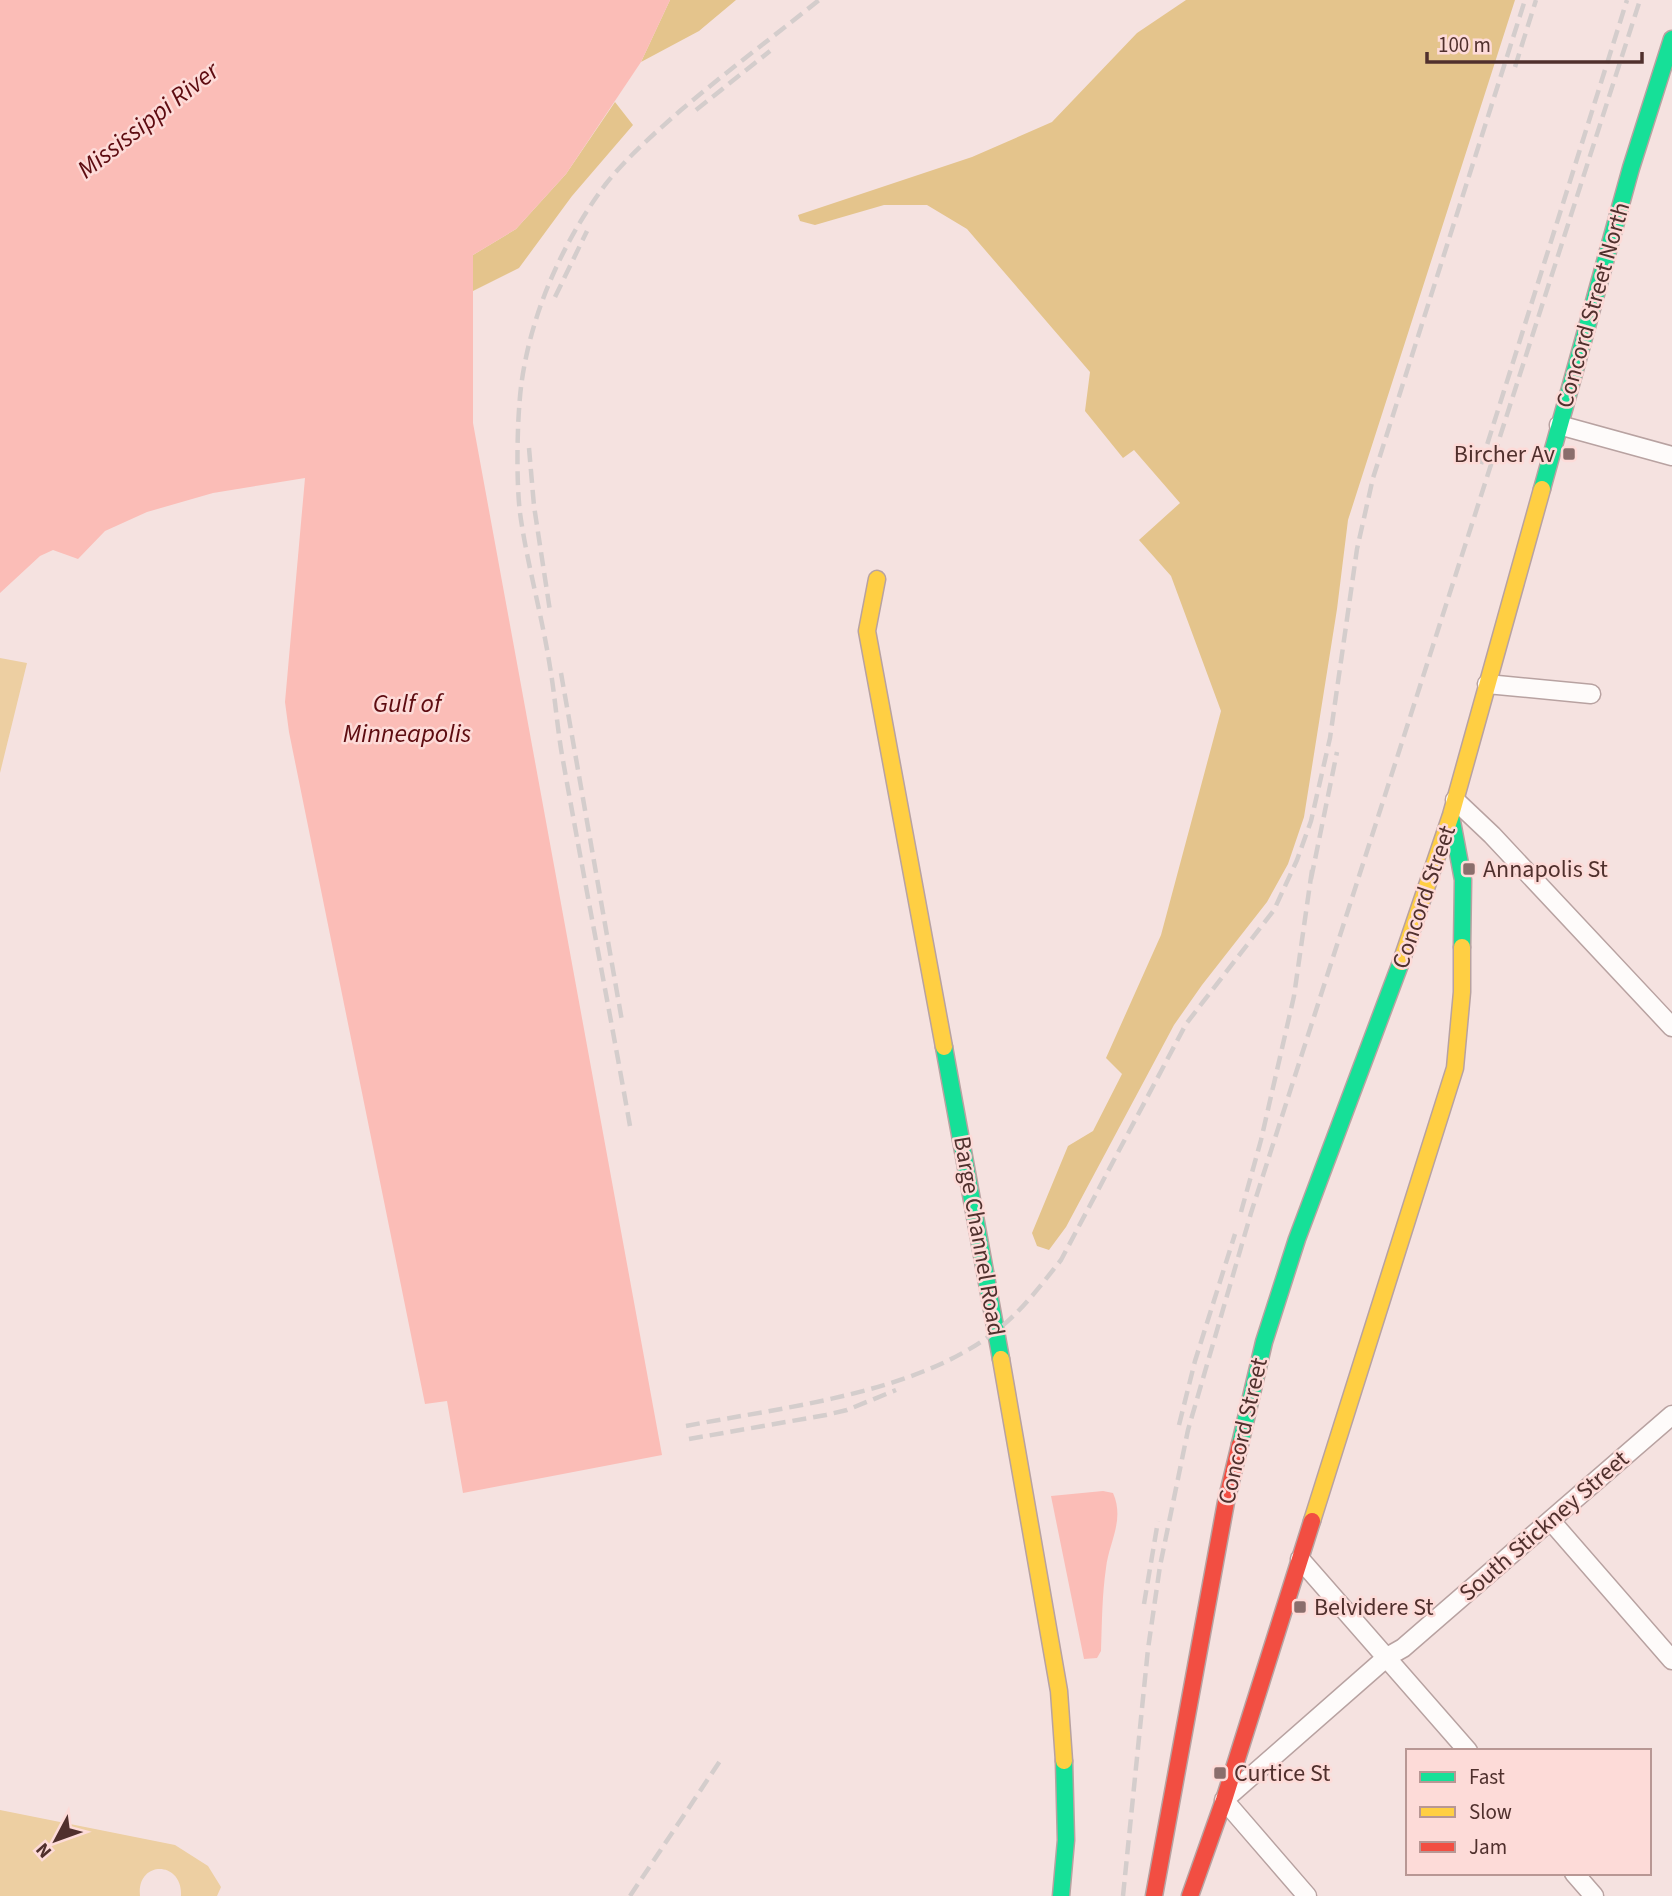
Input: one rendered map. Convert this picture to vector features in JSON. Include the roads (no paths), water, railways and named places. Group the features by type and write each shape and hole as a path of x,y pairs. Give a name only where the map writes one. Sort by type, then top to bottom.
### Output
{"street":[{"name":"Concord Street North","path":"1453,807 1631,168 1672,39"},
{"path":"1559,425 1672,456"},
{"name":"Barge Channel Road","path":"877,579 867,631 994,1318 1059,1691 1066,1780 1062,1896"},
{"path":"1487,684 1591,694"},
{"path":"1453,807 1492,835 1665,1006 1672,1027"},
{"name":"Concord Street","path":"1190,1896 1224,1800 1455,1068 1462,992 1463,880 1453,807"},
{"name":"Concord Street","path":"1154,1896 1226,1503 1264,1342 1297,1239 1390,994 1453,807"},
{"name":"South Stickney Street","path":"1224,1800 1387,1657 1403,1648 1672,1415"},
{"path":"1550,1521 1672,1660"},
{"path":"1300,1559 1466,1749"},
{"path":"1224,1800 1307,1896"},
{"path":"1576,1875 1594,1896"}],"water":[{"path":"0,0 670,0 641,62 566,174 516,229 473,255 473,423 662,1455 463,1493 447,1401 425,1404 285,702 305,478 213,493 147,512 105,531 78,559 53,550 40,556 0,593"},
{"path":"1103,1491 1113,1493 1117,1522 1105,1578 1101,1651 1097,1658 1084,1659 1051,1496"}],"railway":[{"path":"630,1126 562,755 547,648 520,513 518,433 525,360 550,281 575,231 605,185 651,136 681,110 819,0"},
{"path":"686,1426 806,1404 888,1384 927,1370 964,1352 1005,1324 1061,1260 1186,1024 1274,910 1311,821 1330,738 1357,549 1373,478 1525,0"},
{"path":"1515,67 1536,0"},
{"path":"1481,464 1627,0"},
{"path":"1123,1896 1148,1649 1160,1566 1188,1430 1251,1213 1640,0"},
{"path":"696,110 770,51"},
{"path":"555,297 587,231"},
{"path":"529,448 534,506 550,611"},
{"path":"561,673 622,1021"},
{"path":"1311,879 1337,752"},
{"path":"1241,1212 1261,1140 1294,996 1312,870"},
{"path":"1179,1425 1195,1361 1235,1234"},
{"path":"689,1439 826,1415 847,1410 896,1390"},
{"path":"1144,1604 1158,1521"},
{"path":"630,1896 722,1758"}],"place":[{"name":"Bircher Av","path":"1569,454"},
{"name":"Annapolis St","path":"1469,869"},
{"name":"Belvidere St","path":"1300,1607"},
{"name":"Curtice St","path":"1220,1773"}],"water label":[{"name":"Mississippi River","path":"148,120"},
{"name":"Gulf of Minneapolis","path":"407,718"}]}
